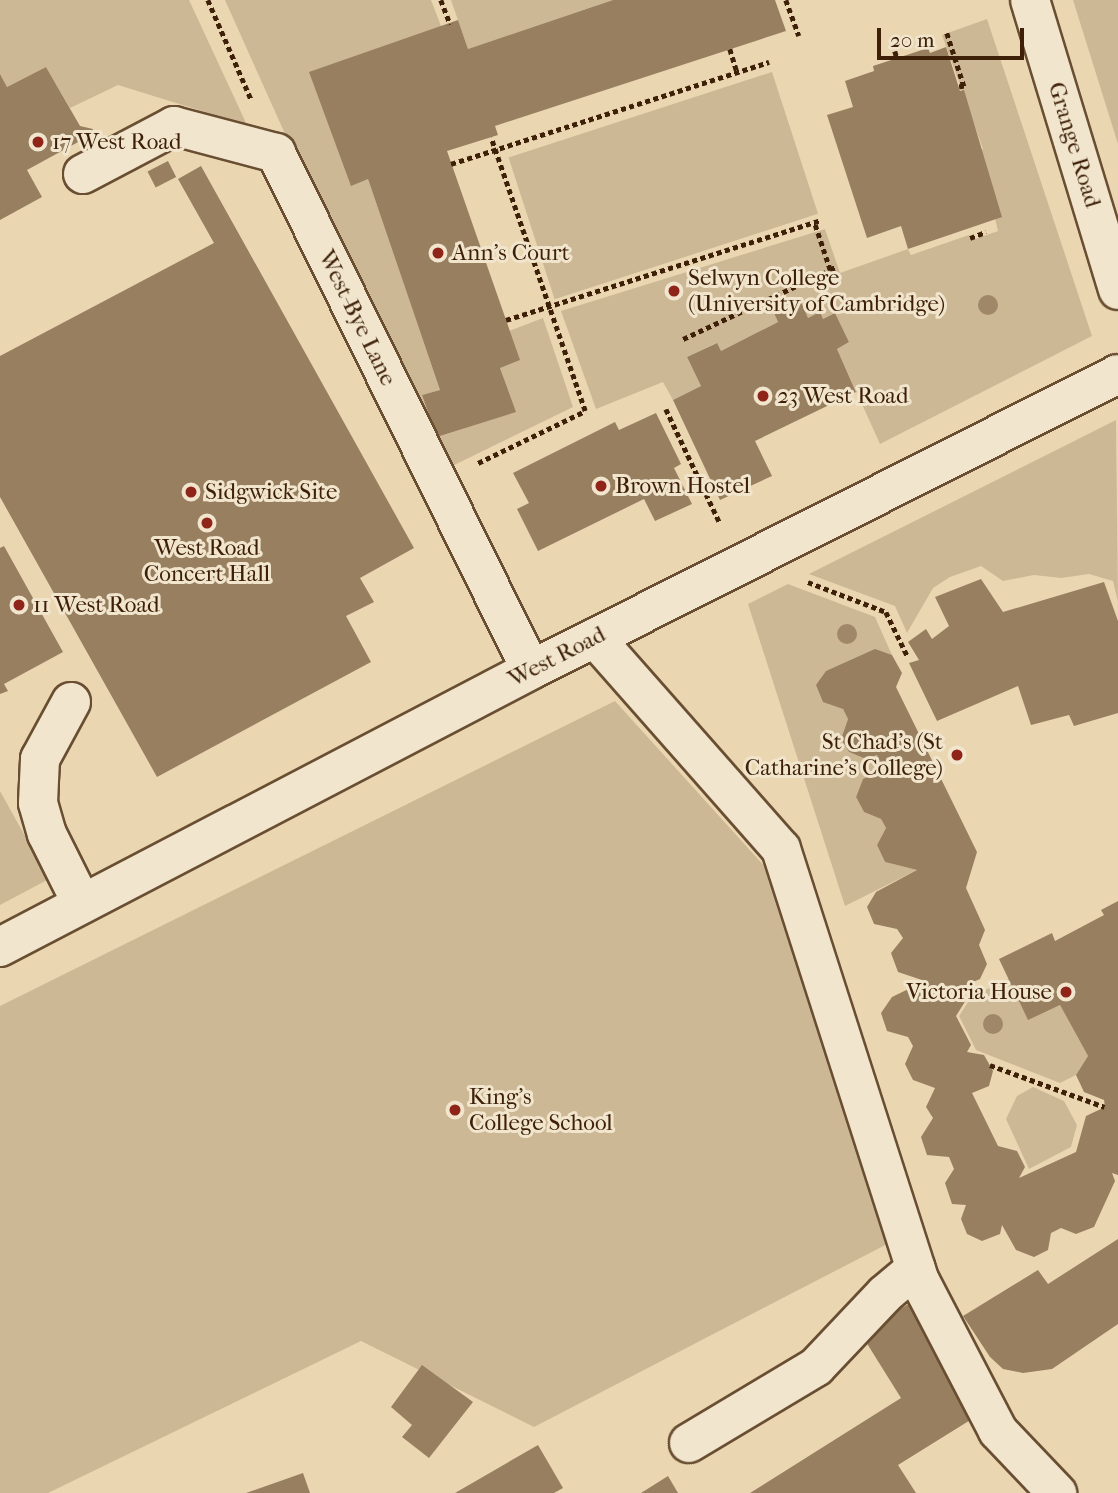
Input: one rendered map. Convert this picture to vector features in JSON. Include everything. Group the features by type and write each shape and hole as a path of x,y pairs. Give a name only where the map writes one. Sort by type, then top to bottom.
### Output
{"street":[{"name":"Grange Road","path":"1030,0 1112,253 1118,290"},
{"path":"83,174 174,126 276,153"},
{"name":"West-Bye Lane","path":"276,153 531,670"},
{"name":"West Road","path":"0,947 531,670 1118,374"},
{"path":"595,638 781,849 916,1268 998,1432 1057,1493"},
{"path":"71,702 40,759 38,803 47,834 82,904"},
{"path":"689,1443 816,1367 885,1294 916,1268"}],"path":[{"path":"208,0 276,153"},
{"path":"441,0 450,24"},
{"path":"786,0 799,36"},
{"path":"947,33 964,86 959,87"},
{"path":"730,49 737,72"},
{"path":"895,51 897,58"},
{"path":"451,164 769,61"},
{"path":"439,482 585,411 491,138"},
{"path":"506,320 822,220"},
{"path":"814,222 830,270"},
{"path":"970,238 986,232"},
{"path":"683,339 837,266"},
{"path":"666,409 740,565"},
{"path":"800,579 886,612 906,655"},
{"path":"990,1065 1105,1107"}],"shaded area":[{"path":"0,0 189,0 247,125 118,85 70,108 46,67 7,87 0,74"},
{"path":"225,0 431,0 441,26 368,179 440,390 422,395 438,437 515,412 500,368 509,331 543,318 573,407 446,469 290,145"},
{"path":"451,0 613,0 468,49"},
{"path":"1073,0 1118,0 1118,144"},
{"path":"987,19 1092,336 880,444 837,349 849,342 835,313 823,319 820,313 808,318 799,301 774,313 778,322 721,351 716,343 687,357 701,386 673,400 663,382 596,409 561,311 825,229 840,273 908,249 911,255 969,235 972,240 998,231 979,150 983,149 942,35"},
{"path":"772,72 818,214 555,299 509,158"},
{"path":"1116,420 1118,602 1113,581 1089,574 1061,578 1034,575 1003,581 981,566 950,577 933,588 907,633 895,606 809,574"},
{"path":"788,584 875,617 892,655 875,650 843,709 848,719 841,739 849,752 866,759 877,755 883,768 863,779 856,797 864,812 881,819 886,828 877,845 885,862 917,870 845,906 748,604"},
{"name":"King's College School","path":"615,701 766,868 893,1241 534,1427 361,1341 48,1493 0,1493 0,1006"},
{"path":"0,791 49,879 0,905"},
{"path":"1009,979 1028,1019 1060,1005 1088,1056 1076,1075 1060,1083 976,1050 959,1016 972,996"},
{"path":"1033,1087 1064,1101 1077,1125 1071,1147 1029,1169 1006,1119 1017,1096"}],"building":[{"name":"Ann's Court","path":"613,0 775,0 786,31 495,126 498,135 447,151 520,360 500,368 516,412 437,437 422,395 440,390 368,179 351,186 309,72 458,20 468,49"},
{"path":"946,47 960,91 964,90 1002,217 908,249 901,226 867,238 827,115 853,107 845,81 874,71 873,66 928,48 930,53"},
{"name":"17 West Road","path":"46,67 80,126 93,129 89,144 80,141 27,170 42,197 0,220 0,74 7,87"},
{"path":"168,161 176,177 156,187 148,171"},
{"name":"Sidgwick Site","path":"201,166 414,548 360,578 374,602 346,616 371,662 157,777 0,497 0,356 214,243 178,179"},
{"name":"23 West Road","path":"800,300 808,318 820,312 823,319 835,313 849,342 837,349 856,392 755,441 772,476 720,500 673,400 701,386 687,357 717,343 721,351 778,322 774,313"},
{"name":"Brown Hostel","path":"656,413 681,464 674,468 692,504 655,521 644,499 538,551 517,509 529,503 513,473 615,422 619,430"},
{"name":"11 West Road","path":"4,546 63,652 4,684 8,691 0,694 0,548"},
{"path":"981,579 1003,612 1104,582 1118,621 1118,713 1074,726 1069,715 1031,725 1018,686 937,721 909,663 919,660 908,642 926,629 932,639 949,626 935,597"},
{"path":"875,649 892,655 902,673 896,687 977,852 966,888 985,930 979,945 987,964 980,979 959,988 966,1000 956,1016 971,1045 967,1052 984,1055 993,1071 989,1086 972,1093 998,1146 1017,1151 1025,1167 1019,1178 1076,1152 1086,1116 1105,1107 1104,1100 1084,1092 1076,1075 1088,1056 1060,1005 1028,1020 999,959 1052,933 1055,941 1104,915 1101,910 1118,901 1118,1175 1112,1173 1115,1181 1094,1227 1076,1234 1061,1228 1051,1233 1048,1250 1034,1257 1016,1250 1002,1225 1000,1234 982,1241 967,1234 961,1219 966,1205 952,1204 945,1183 954,1169 949,1157 927,1155 921,1137 933,1118 926,1107 935,1088 913,1080 905,1064 913,1046 908,1037 887,1031 881,1013 892,997 925,981 898,972 891,953 903,938 897,929 874,924 867,907 876,892 917,870 885,862 877,845 886,828 881,819 864,812 856,797 863,779 883,768 877,755 866,759 849,752 841,739 848,719 843,709 823,702 816,685 826,671"},
{"path":"1118,1239 1118,1324 1052,1369 1023,1373 1003,1369 990,1357 963,1316 1038,1270 1048,1284"},
{"path":"910,1303 980,1414 898,1465 916,1493 750,1493 901,1398 861,1334"},
{"path":"422,1365 473,1402 429,1458 402,1437 412,1425 391,1407"},
{"path":"538,1445 563,1488 554,1493 455,1493"},
{"path":"303,1473 310,1493 246,1493"},
{"path":"668,1476 678,1493 641,1493"}],"place":[{"name":"17 West Road","path":"38,142"},
{"name":"Ann's Court","path":"438,253"},
{"name":"Selwyn College (University of Cambridge)","path":"674,291"},
{"name":"23 West Road","path":"763,396"},
{"name":"Brown Hostel","path":"601,486"},
{"name":"Sidgwick Site","path":"191,492"},
{"name":"West Road Concert Hall","path":"207,523"},
{"name":"11 West Road","path":"19,605"},
{"name":"St Chad's (St Catharine's College)","path":"957,755"},
{"name":"Victoria House","path":"1066,992"},
{"name":"King's College School","path":"455,1110"}]}
